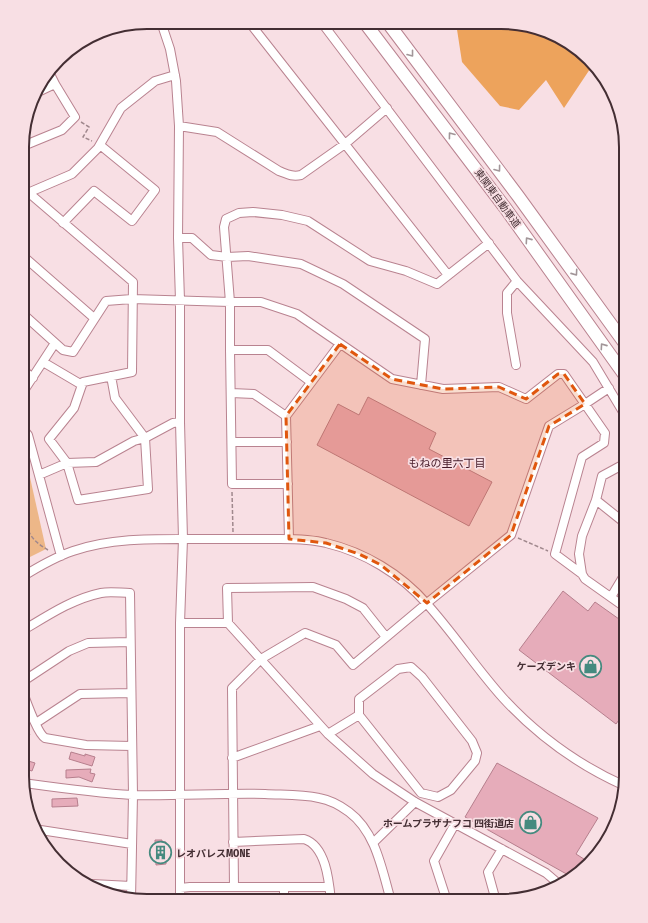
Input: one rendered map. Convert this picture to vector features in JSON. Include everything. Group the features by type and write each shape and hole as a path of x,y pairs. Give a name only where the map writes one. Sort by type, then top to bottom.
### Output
{"highway":[{"name":"東関東自動車道","path":"369,29 506,209 619,368"},
{"name":"東関東自動車道","path":"393,29 518,196 619,335"}],"street":[{"path":"163,29 170,49 175,75 179,126 178,238 183,539 180,623 180,894"},
{"path":"255,29 448,275"},
{"path":"327,29 517,281 593,362 619,405"},
{"path":"29,193 72,174 100,145 121,108 155,81 175,75"},
{"path":"29,143 62,130 75,117 52,77"},
{"path":"44,89 56,84"},
{"path":"179,126 217,132 279,170 288,175 295,176 301,175 345,144 387,108"},
{"path":"63,223 94,191 132,221 155,190 100,145"},
{"path":"29,196 133,282 132,372 111,376 83,382 74,408 49,440 67,463 78,500 148,489 145,438 115,398 111,376"},
{"path":"288,484 232,484 230,302 224,227 226,218 239,213 253,212 282,215 308,221 370,261 406,271 437,284 489,243"},
{"path":"178,238 192,238 211,255 227,258 248,256 301,264 343,284 425,339 421,385"},
{"path":"29,261 94,318"},
{"path":"516,365 507,313 507,293 517,281"},
{"path":"29,319 63,350 73,352 106,301 132,299 180,300 187,302 261,302 297,314 392,379 443,389 499,387 526,399 558,374 564,374 605,433 604,443 582,457 555,554 582,574 585,579 619,602"},
{"path":"29,384 56,343"},
{"path":"289,539 286,416 340,344"},
{"path":"230,350 268,350 311,382"},
{"path":"43,362 82,385"},
{"path":"29,375 33,378"},
{"path":"234,887 232,688 261,659 306,633 336,645 353,665 426,603 511,535 549,426 609,388"},
{"path":"231,394 254,394 286,416"},
{"path":"39,475 67,463 96,462 134,441 145,438 173,423 180,422"},
{"path":"29,439 61,556"},
{"path":"232,442 287,442"},
{"path":"582,574 579,554 582,536 596,500 602,476 619,467"},
{"path":"596,500 619,518"},
{"path":"29,573 73,551 118,541 183,539 289,539 326,543 359,554 382,565 403,581 426,603 502,697 525,720 570,756 619,783"},
{"path":"612,597 619,584"},
{"path":"386,637 363,608 346,599 313,587 227,588 228,623 328,734 373,774 415,802 546,873 555,881"},
{"path":"29,627 54,611 101,593 130,593 133,795 131,893"},
{"path":"180,623 228,623"},
{"path":"29,677 70,651 88,643 130,642"},
{"path":"411,667 422,677 472,741 477,753 475,761 451,790 438,797 421,794 359,715 359,699 398,669 411,667"},
{"path":"36,723 80,694 131,693"},
{"path":"29,706 42,736 45,738 86,745 132,746"},
{"path":"328,734 359,715"},
{"path":"232,758 320,726"},
{"path":"29,784 92,792 133,795 296,795 321,798 336,804 349,812 359,821 373,843 389,894"},
{"path":"373,843 415,802"},
{"path":"445,894 434,861 455,824"},
{"path":"42,830 132,844"},
{"path":"233,842 304,839 310,841 322,855 330,894"},
{"path":"494,894 488,872 502,849"},
{"path":"101,884 131,886"},
{"path":"180,888 190,886 284,888 329,887"},
{"path":"284,888 284,894"}],"path":[{"path":"75,117 89,127 83,137 100,145"},
{"path":"232,484 233,539"},
{"path":"29,533 38,544 48,550"},
{"path":"511,535 555,554"}],"highlighted area":[{"path":"340,344 392,379 443,389 499,387 526,399 558,374 564,374 585,404 549,426 511,535 427,603 381,565 359,554 326,543 289,539 286,416"}],"shaded area":[{"path":"457,29 501,29 532,33 546,38 573,53 590,69 564,108 546,80 519,110 500,106 462,62"},
{"path":"29,473 46,549 29,558"}],"building":[{"path":"368,397 436,433 429,449 492,482 469,526 317,445 338,404 359,415"},
{"path":"563,591 588,611 595,602 619,619 619,720 616,724 519,650"},
{"path":"71,752 95,757 92,766 69,759"},
{"path":"29,761 35,763 32,771 29,770"},
{"path":"497,763 598,818 576,854 585,859 567,874 465,817"},
{"path":"91,769 90,773 95,774 92,782 79,777 66,778 66,770"},
{"path":"77,798 78,806 52,807 52,799"},
{"name":"レオパレスMONE","path":"155,840 162,840 162,842 166,842 166,864 156,865"}],"place":[{"name":"ケーズデンキ","path":"591,666"},
{"name":"ホームプラザナフコ 四街道店","path":"530,823"},
{"name":"レオパレスMONE","path":"161,853"}],"district":[{"name":"もねの里六丁目","path":"447,463"}]}
